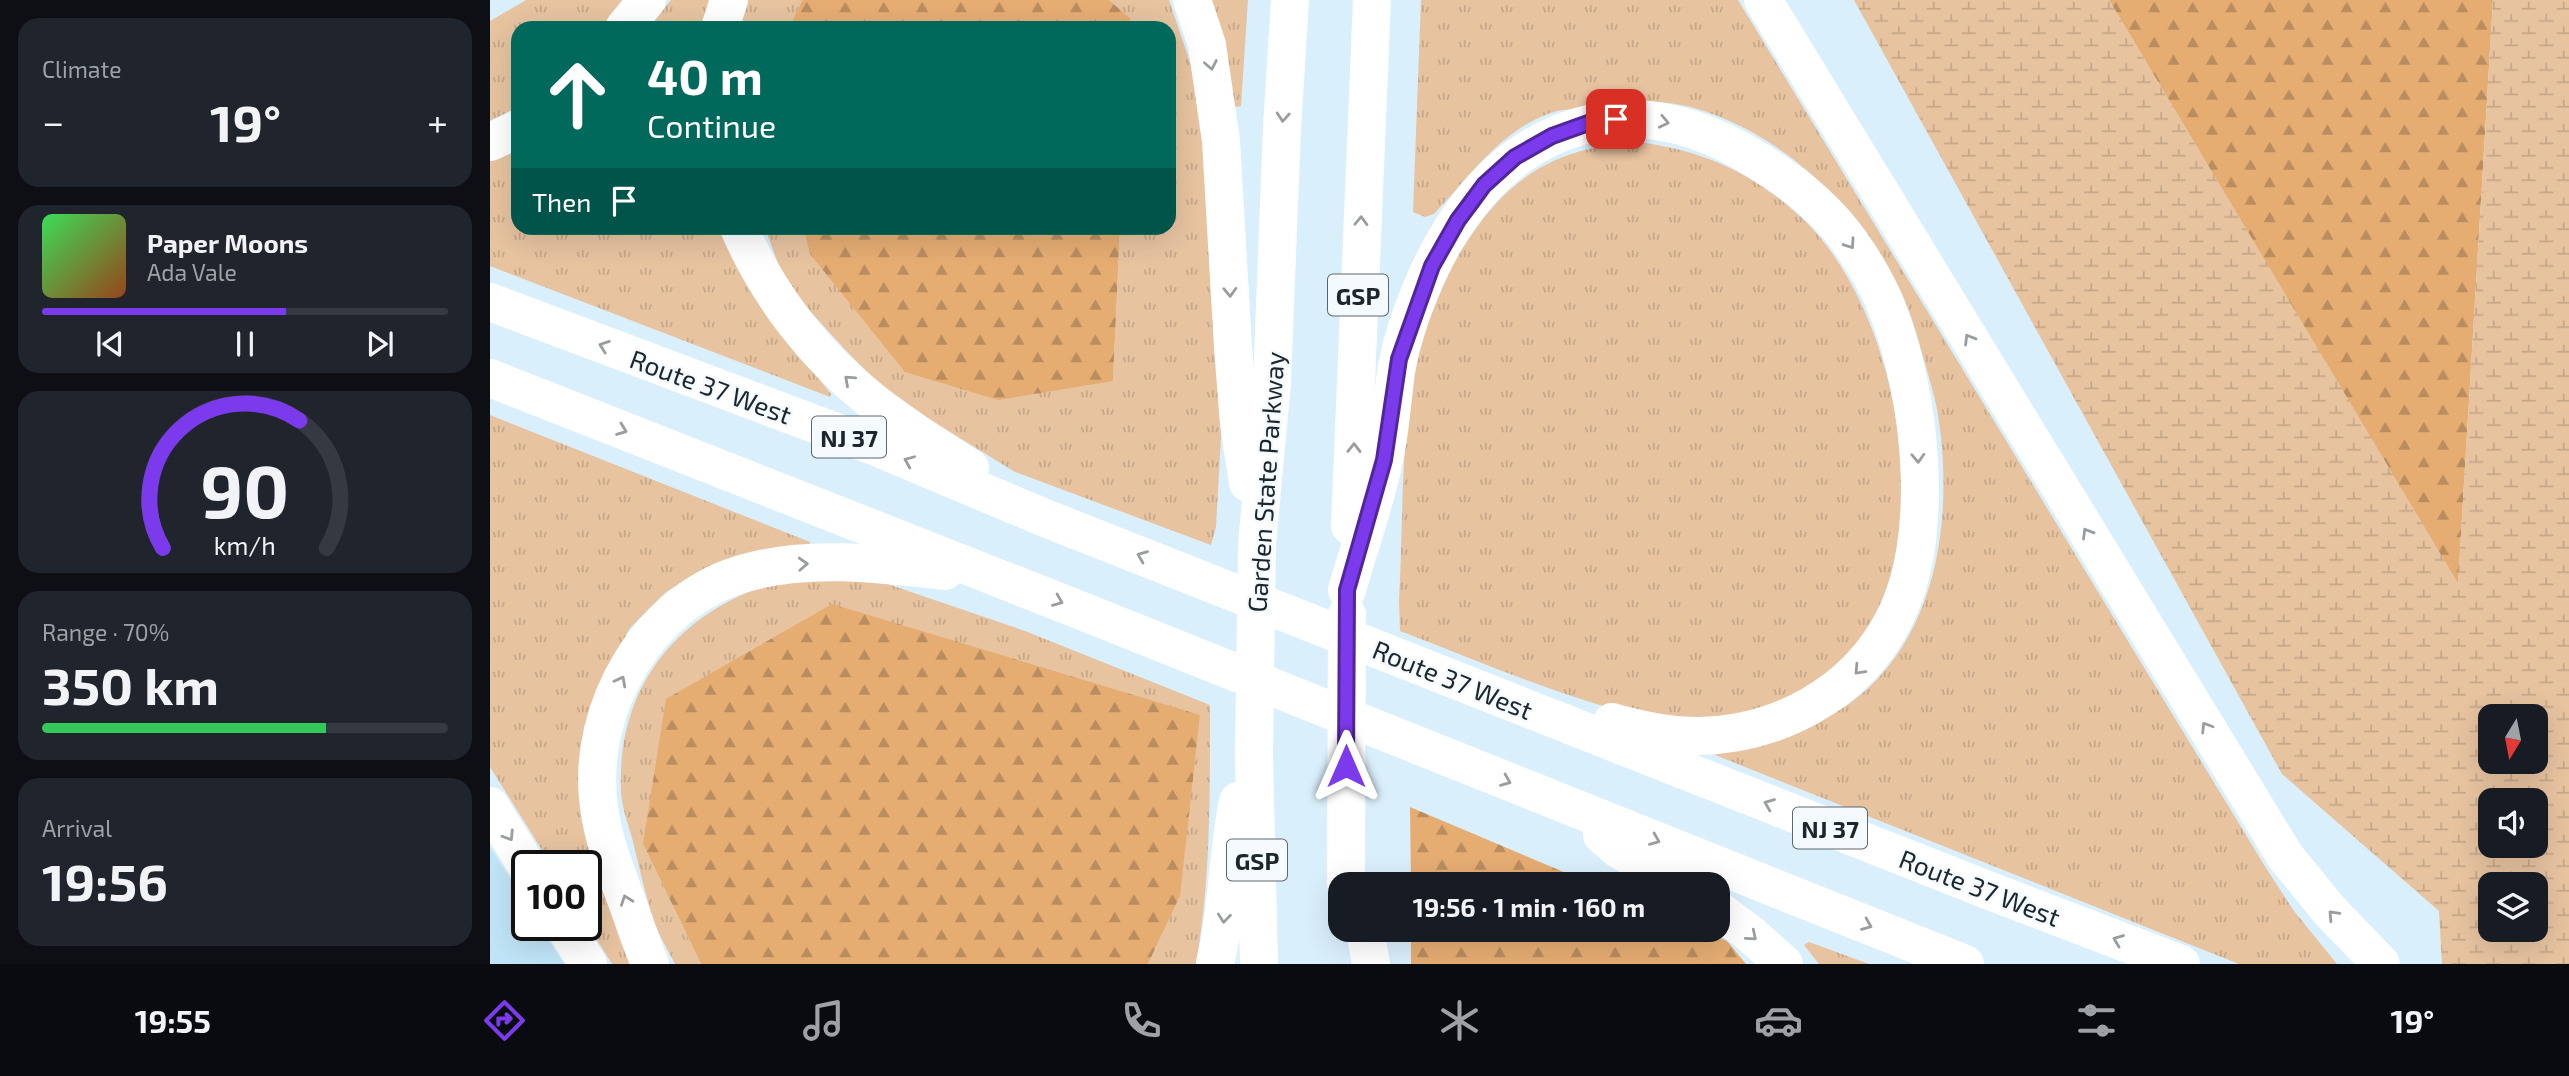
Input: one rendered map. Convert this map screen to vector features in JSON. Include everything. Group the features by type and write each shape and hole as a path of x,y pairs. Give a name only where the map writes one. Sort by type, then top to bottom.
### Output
{"highway":[{"path":"630,21 647,0"},
{"path":"722,21 729,0"},
{"path":"1192,0 1207,45 1220,130 1239,424 1257,544"},
{"name":"Garden State Parkway","path":"1259,964 1254,756 1257,544 1272,382 1290,0"},
{"name":"GSP","path":"1346,872 1347,590 1372,0"},
{"path":"1763,0 2285,856 2329,910 2381,964"},
{"path":"1347,590 1384,460 1399,359 1414,312 1432,266 1458,220 1484,185 1500,169 1535,144 1570,129 1591,122 1644,118 1671,123 1723,142 1780,174 1810,198 1856,251 1889,313 1907,374 1917,434 1917,535 1912,567 1894,620 1854,676 1815,705 1753,727 1712,736 1643,730 1480,690"},
{"path":"490,142 511,132"},
{"path":"743,235 775,296 818,350 841,373 872,401 1045,518"},
{"name":"Route 37 West","path":"490,302 876,447 1045,518 2181,964"},
{"path":"490,378 995,576 1965,964"},
{"path":"650,964 606,842 599,807 597,774 606,721 618,685 643,645 683,604 716,584 750,571 794,564 876,565 995,576"},
{"path":"1215,964 1239,796 1254,756"},
{"path":"490,806 517,850"},
{"path":"1569,806 1618,849 1658,872"},
{"path":"1346,816 1356,872"},
{"path":"1730,919 1784,964"},
{"path":"573,941 588,964"},
{"path":"1346,942 1346,964"},
{"path":"1368,942 1371,964"}],"shaded area":[{"path":"490,847 511,880 511,941 549,941 564,964 490,964"}],"green space":[{"path":"526,0 625,0 607,21 511,21 511,110 490,121 490,21"},
{"path":"671,0 712,0 706,21 654,21"},
{"path":"747,0 802,0 792,21 740,21"},
{"path":"802,0 1109,0 1130,18 1130,21 792,21"},
{"path":"1109,0 1169,0 1195,77 1210,153 1224,383 1216,527 1211,545 1015,472 929,419 880,384 797,297 779,266 768,235 805,235 810,254 1113,381 1120,235 1176,235 1176,21 1130,21 1130,18"},
{"path":"1209,0 1248,0 1241,106 1235,107"},
{"path":"1421,0 1738,0 2266,868 2294,911 2337,964 2239,964 1715,755 1716,751 1772,737 1826,718 1858,697 1886,669 1908,638 1924,603 1935,565 1944,486 1937,409 1909,310 1878,251 1859,224 1811,174 1756,134 1725,119 1681,105 1611,100 1548,114 1530,122 1499,144 1434,214 1425,217 1413,212"},
{"path":"1854,0 2109,0 2458,583 2493,0 2569,0 2569,964 2442,964 2439,911 2282,774"},
{"path":"2109,0 2493,0 2458,584"},
{"path":"1637,142 1686,151 1730,168 1771,192 1809,225 1838,261 1861,304 1880,353 1894,404 1901,457 1902,508 1895,557 1877,612 1849,652 1805,691 1788,700 1718,721 1617,710 1531,682 1400,631 1403,481 1409,402 1415,362 1438,286 1486,215 1522,180 1562,157 1610,145"},
{"path":"511,151 511,235 727,235 811,369 831,394 830,397 490,266 490,160"},
{"path":"805,235 1120,235 1113,381 998,400 905,372 810,254"},
{"path":"490,415 810,542 809,546 757,551 713,564 666,592 630,628 603,677 599,850 542,850 490,767"},
{"path":"795,577 876,580 1025,631 1210,705 1207,867 1196,964 1148,964 1180,896 643,844 701,964 675,964 654,921 623,804 623,751 631,714 646,680 666,651 692,626 722,605 757,589"},
{"path":"832,604 1200,715 1180,896 1148,964 701,964 643,844 666,699"},
{"path":"1410,807 1564,872 1411,872"},
{"path":"602,889 630,964 612,964 598,941 602,941"},
{"path":"1411,942 1728,942 1746,964 1411,964"},
{"path":"1809,942 1869,964 1819,964 1804,945"}],"route":[{"path":"1346,766 1347,590 1384,460 1399,359 1432,266 1458,220 1484,185 1515,157 1552,136 1591,122 1616,119"}]}
